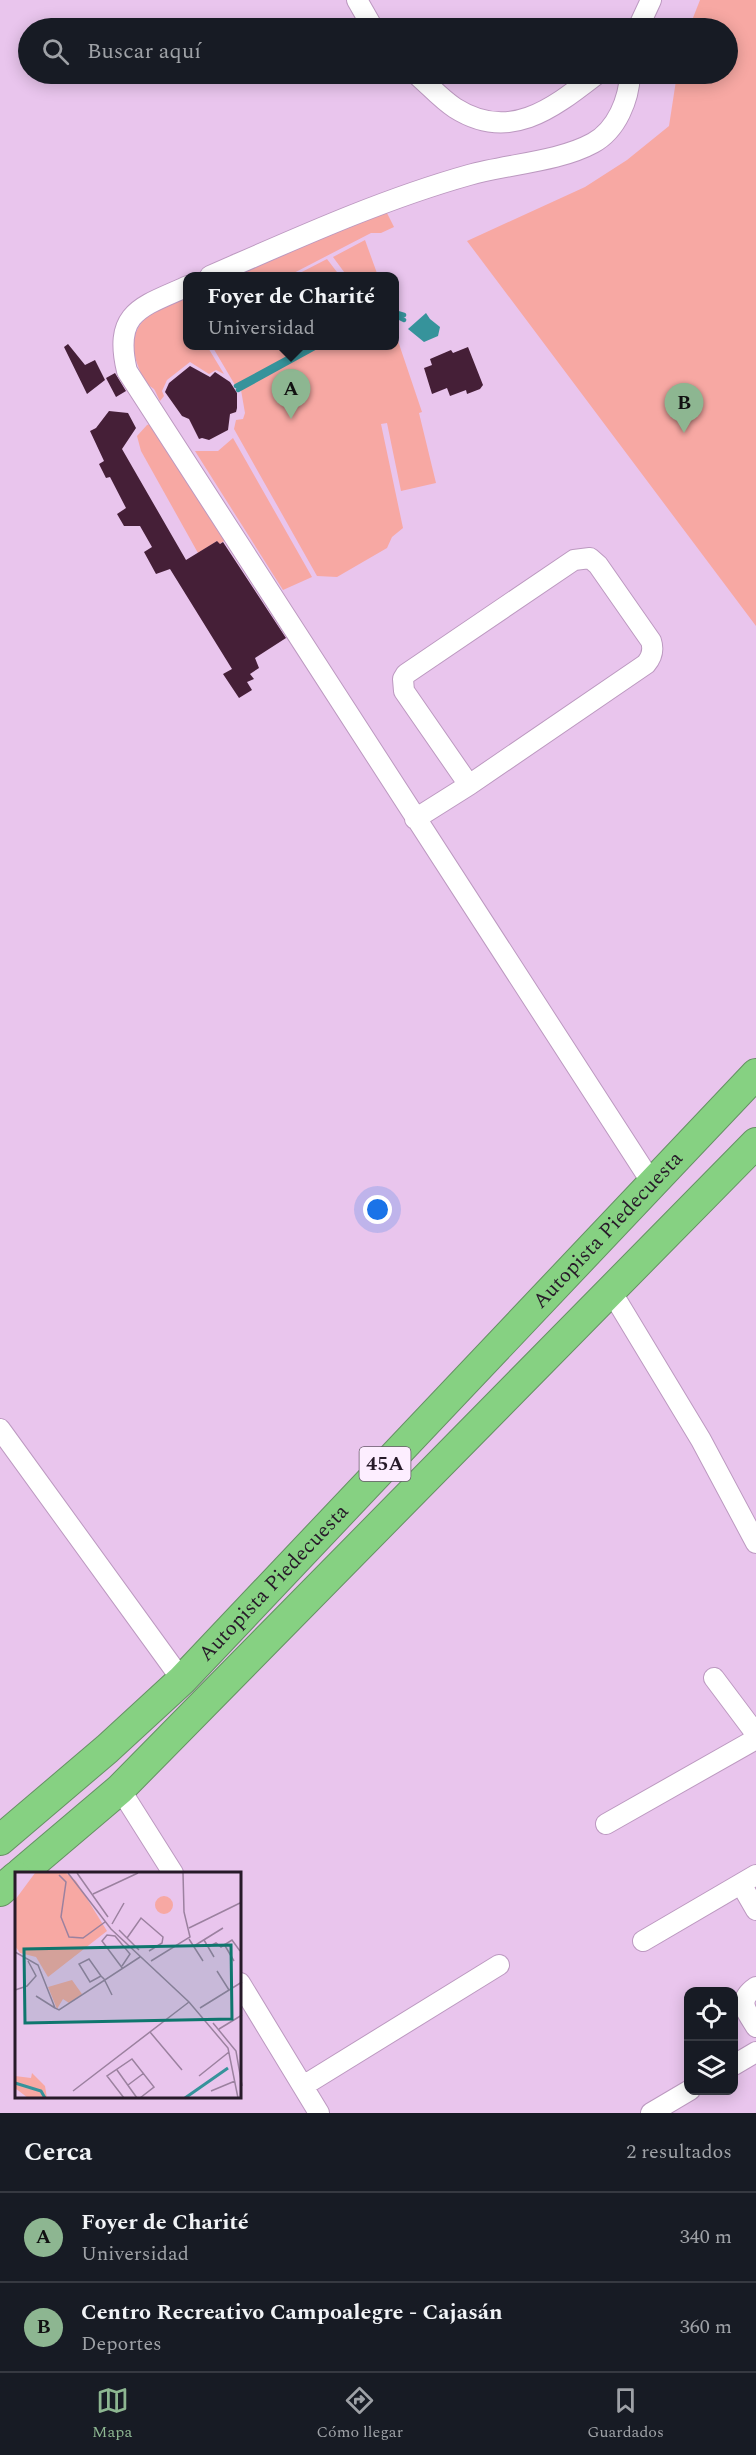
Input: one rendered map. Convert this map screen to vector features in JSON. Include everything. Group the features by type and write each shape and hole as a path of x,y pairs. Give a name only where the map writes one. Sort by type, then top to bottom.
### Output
{"highway":[{"name":"Autopista Piedecuesta","path":"0,1840 107,1749 182,1680 756,1074"},
{"name":"Autopista Piedecuesta","path":"22,1872 120,1789 756,1143"},
{"path":"0,1891 15,1878"}],"street":[{"path":"357,0 367,18"},
{"path":"643,18 651,0"},
{"path":"428,84 454,107 482,121 508,123 536,116 584,84"},
{"path":"219,272 360,211 470,175 570,152 595,142 619,118 629,84"},
{"path":"183,288 148,304 131,315 124,333 123,352 127,371 652,1183"},
{"path":"415,819 469,786 650,659 651,641 598,564 590,558 574,560 406,674 403,679 404,691 469,786"},
{"path":"611,1291 701,1440 756,1543"},
{"path":"0,1429 182,1680"},
{"path":"606,1824 755,1740 714,1678"},
{"path":"120,1789 172,1872"},
{"path":"643,1941 749,1879 756,1910"},
{"path":"303,2086 499,1965"},
{"path":"242,1986 319,2113"},
{"path":"756,1987 744,1999 744,2007 756,2027"},
{"path":"738,2063 756,2052"},
{"path":"651,2113 684,2094"}],"shaded area":[{"path":"700,0 756,0 756,626 467,241 585,187 627,160 669,126 675,84 738,84 738,18 693,18"},
{"path":"385,209 394,227 381,233 371,233 296,272 236,272"},
{"path":"365,240 377,272 344,272 333,257"},
{"path":"327,259 337,272 302,272"},
{"path":"183,295 183,350 209,350 224,374 216,370 209,374 190,362 167,380 162,391 164,396 160,401 154,389 144,380 134,347 135,335 140,325 159,308"},
{"path":"426,313 440,327 438,336 424,342 408,329"},
{"path":"399,344 422,412 419,413 436,483 401,491 387,423 381,424 403,528 392,537 387,548 337,577 317,576 234,429 236,420 243,419 245,413 241,390 314,350 399,350"},
{"path":"214,350 301,350 235,385"},
{"path":"155,422 226,540 219,544 217,541 198,553 141,451 137,436 147,425"},
{"path":"233,438 312,577 283,590 195,451 218,451"}],"building":[{"path":"68,344 85,365 95,360 105,380 87,394 64,347"},
{"path":"468,347 483,385 480,389 467,394 466,390 450,396 447,388 432,394 424,368 432,365 430,359 451,350 453,353"},
{"path":"190,366 210,377 215,372 230,382 237,393 237,408 236,412 230,414 228,430 209,440 199,439 189,419 182,416 165,392 169,383"},
{"path":"115,373 126,391 116,397 106,378"},
{"path":"109,411 128,413 136,428 122,449 186,560 217,541 220,544 223,542 286,638 255,658 259,668 250,674 254,679 247,682 252,690 239,698 223,674 232,669 170,569 156,574 144,552 152,547 140,526 124,526 117,514 126,508 110,477 106,478 99,464 104,461 90,431 96,428"}],"waterway":[{"path":"399,314 404,315"},
{"path":"399,318 404,320"},
{"path":"236,386 303,350"},
{"path":"238,390 311,350"}],"place":[{"name":"Foyer de Charité","path":"291,419"},
{"name":"Centro Recreativo Campoalegre - Cajasán","path":"684,433"}]}
